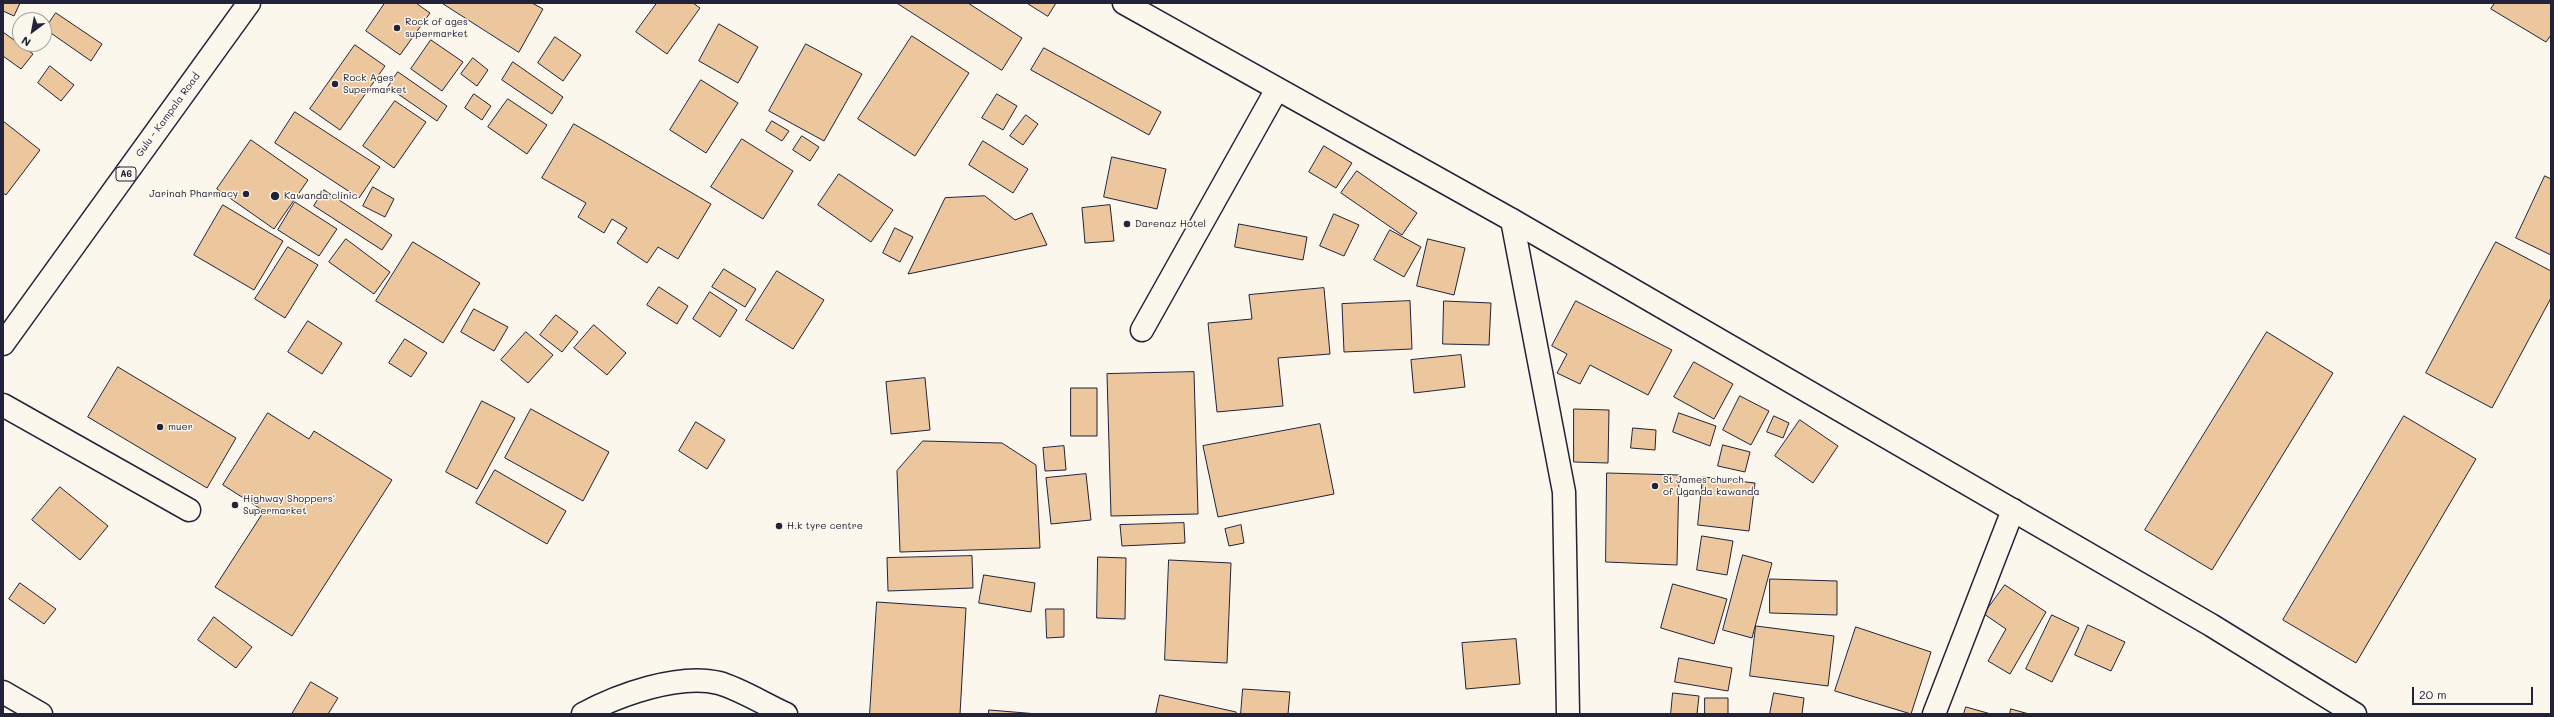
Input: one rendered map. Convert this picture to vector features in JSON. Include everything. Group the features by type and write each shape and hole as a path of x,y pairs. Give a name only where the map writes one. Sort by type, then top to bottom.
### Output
{"street":[{"name":"Gulu - Kampala Road","path":"3,344 249,3"},
{"path":"1124,3 1512,220 2013,510 2211,625 2350,713"},
{"path":"1142,330 1277,89"},
{"path":"1512,220 1564,492 1568,714"},
{"path":"3,405 189,510"},
{"path":"1934,714 2013,510"},
{"path":"583,714 607,701 666,684 692,681 719,683 786,714"},
{"path":"3,692 41,714"}],"building":[{"path":"3,3 20,3 16,12 12,12 12,15 3,11"},
{"path":"385,3 416,3 430,13 400,55 366,31"},
{"path":"442,3 532,3 543,9 519,52"},
{"path":"657,3 693,3 700,8 667,54 636,32"},
{"path":"897,3 968,3 1022,38 1002,70"},
{"path":"1027,3 1056,3 1048,16"},
{"path":"2495,3 2551,3 2551,35 2546,42 2491,9"},
{"path":"56,13 102,44 91,61 52,34 52,19"},
{"path":"719,24 758,47 738,83 699,61"},
{"path":"3,32 12,39 12,52 30,52 33,54 21,69 3,56"},
{"path":"912,36 969,73 915,156 858,119"},
{"path":"555,37 581,55 563,81 538,63"},
{"path":"431,40 463,62 442,91 411,69"},
{"path":"806,44 862,74 824,141 769,111"},
{"path":"355,45 385,66 340,130 310,109"},
{"path":"1044,48 1161,112 1149,135 1031,70"},
{"path":"473,58 488,70 477,86 461,74"},
{"path":"513,62 563,97 552,114 502,80"},
{"path":"50,66 74,85 61,101 38,83"},
{"path":"398,72 447,106 437,121 388,87"},
{"path":"701,80 738,103 706,153 670,130"},
{"path":"474,94 491,106 482,120 465,108"},
{"path":"997,94 1017,106 1003,130 982,118"},
{"path":"508,99 547,125 527,154 488,127"},
{"path":"395,101 426,122 394,168 363,146"},
{"path":"295,112 380,167 359,198 275,143"},
{"path":"1026,115 1038,124 1023,145 1010,136"},
{"path":"3,121 40,150 6,195 3,193"},
{"path":"772,121 789,131 782,141 766,131"},
{"path":"574,124 711,204 678,259 658,247 647,263 617,243 627,228 612,219 604,233 578,217 586,203 542,178"},
{"path":"802,136 819,147 810,161 793,150"},
{"path":"742,139 793,171 763,219 711,187"},
{"path":"251,140 308,180 274,229 217,189"},
{"path":"983,141 1028,169 1013,193 969,165"},
{"path":"1324,146 1352,163 1336,188 1309,172"},
{"path":"1112,157 1166,169 1157,209 1104,197"},
{"path":"1357,171 1417,213 1402,235 1341,193"},
{"path":"839,174 893,210 871,242 818,205"},
{"path":"2545,176 2551,179 2551,255 2516,238"},
{"path":"373,187 394,199 385,217 363,206"},
{"path":"324,190 392,235 382,250 314,206"},
{"path":"985,196 1015,220 1032,213 1047,245 908,274 945,198"},
{"path":"295,202 337,229 319,256 278,230"},
{"path":"223,205 283,241 254,290 194,255"},
{"path":"1110,205 1114,241 1085,243 1082,208"},
{"path":"1334,214 1359,225 1344,256 1320,246"},
{"path":"1239,224 1307,237 1303,260 1235,247"},
{"path":"895,228 913,237 900,262 883,253"},
{"path":"1390,230 1421,247 1404,277 1374,260"},
{"path":"346,239 390,272 374,294 329,262"},
{"path":"1428,239 1465,248 1454,295 1417,286"},
{"path":"413,242 480,283 443,343 376,301"},
{"path":"2496,242 2551,271 2551,298 2492,408 2426,373"},
{"path":"288,247 318,265 285,318 255,299"},
{"path":"724,269 756,289 745,307 712,287"},
{"path":"777,271 824,300 793,349 746,320"},
{"path":"659,287 688,306 677,324 647,305"},
{"path":"1324,288 1330,354 1278,358 1283,406 1217,412 1208,323 1252,319 1249,295"},
{"path":"710,292 737,310 720,337 693,319"},
{"path":"1410,301 1412,349 1344,352 1342,304"},
{"path":"1444,301 1491,303 1489,345 1443,344"},
{"path":"1576,301 1672,350 1648,395 1590,365 1580,384 1557,373 1567,354 1552,346"},
{"path":"474,309 508,327 494,351 461,332"},
{"path":"556,315 578,332 562,352 540,335"},
{"path":"308,321 342,343 322,374 288,352"},
{"path":"594,325 626,353 607,375 574,348"},
{"path":"526,332 553,355 528,383 501,360"},
{"path":"2267,332 2333,373 2212,570 2145,530"},
{"path":"405,339 427,353 411,377 389,363"},
{"path":"1461,355 1465,387 1414,393 1411,360"},
{"path":"1694,362 1733,384 1714,419 1674,397"},
{"path":"118,367 236,438 207,488 88,417"},
{"path":"1194,372 1198,514 1111,516 1107,374"},
{"path":"925,378 930,430 891,434 886,382"},
{"path":"1071,388 1097,388 1097,436 1071,436"},
{"path":"1740,396 1769,411 1751,445 1723,430"},
{"path":"482,401 515,418 477,489 446,472"},
{"path":"531,409 609,452 583,501 505,458"},
{"path":"1574,409 1609,410 1608,463 1574,462"},
{"path":"268,413 309,439 314,431 392,480 292,636 215,587 264,511 223,485"},
{"path":"1679,413 1716,426 1710,446 1673,432"},
{"path":"1774,416 1789,423 1783,438 1767,432"},
{"path":"2404,416 2476,459 2356,663 2283,620"},
{"path":"1800,420 1838,446 1813,483 1775,456"},
{"path":"696,422 725,440 707,469 679,451"},
{"path":"1320,424 1334,494 1218,517 1203,446"},
{"path":"1633,428 1656,430 1655,450 1631,448"},
{"path":"923,441 1002,443 1036,465 1040,548 900,552 897,471"},
{"path":"1723,445 1750,452 1745,472 1718,466"},
{"path":"1064,446 1066,470 1045,471 1043,448"},
{"path":"495,470 566,511 547,544 476,503"},
{"path":"1607,473 1679,475 1677,565 1606,562"},
{"path":"1086,474 1091,520 1051,524 1046,478"},
{"path":"1703,477 1755,483 1749,531 1698,525"},
{"path":"60,487 108,526 80,560 32,520"},
{"path":"1184,523 1185,543 1122,546 1120,525"},
{"path":"1241,525 1244,543 1229,546 1225,529"},
{"path":"1702,536 1733,541 1727,575 1697,570"},
{"path":"1743,555 1772,563 1752,638 1723,630"},
{"path":"972,556 973,588 888,591 887,558"},
{"path":"1098,557 1126,558 1125,619 1097,618"},
{"path":"1169,560 1231,563 1227,663 1165,660"},
{"path":"984,575 1035,583 1031,612 979,603"},
{"path":"1770,579 1837,581 1837,615 1770,613"},
{"path":"20,583 56,609 44,624 9,599"},
{"path":"1673,584 1727,599 1714,644 1661,628"},
{"path":"2005,585 2046,612 2010,674 1988,661 2006,629 1984,614"},
{"path":"877,602 966,608 960,714 870,714"},
{"path":"1046,609 1064,609 1064,637 1047,638"},
{"path":"2052,615 2079,628 2052,682 2026,669"},
{"path":"214,617 252,647 236,668 198,640"},
{"path":"2088,625 2125,642 2111,671 2075,655"},
{"path":"1756,626 1834,636 1828,686 1750,676"},
{"path":"1856,627 1931,652 1911,714 1835,691"},
{"path":"1516,639 1520,684 1466,689 1462,643"},
{"path":"1679,658 1732,668 1728,691 1675,682"},
{"path":"311,682 338,698 328,714 292,714"},
{"path":"1243,689 1290,692 1288,714 1241,714"},
{"path":"1673,693 1699,696 1697,714 1671,714"},
{"path":"1774,693 1804,698 1802,714 1770,714"},
{"path":"1160,695 1236,712 1236,714 1156,714"},
{"path":"1705,698 1728,698 1728,714 1705,714"},
{"path":"1966,707 1991,714 1964,714"},
{"path":"2011,709 2029,714 2010,714"},
{"path":"989,710 1038,714 989,714"}],"place":[{"name":"Rock of ages supermarket","path":"397,28"},
{"name":"Rock Ages Supermarket","path":"335,84"},
{"name":"Jarinah Pharmacy","path":"246,194"},
{"name":"Kawanda clinic","path":"275,196"},
{"name":"Darenaz Hotel","path":"1127,224"},
{"name":"muer","path":"160,427"},
{"name":"St James church of Uganda kawanda","path":"1655,486"},
{"name":"Highway Shoppers' Supermarket","path":"235,505"},
{"name":"H.k tyre centre","path":"779,526"}]}
